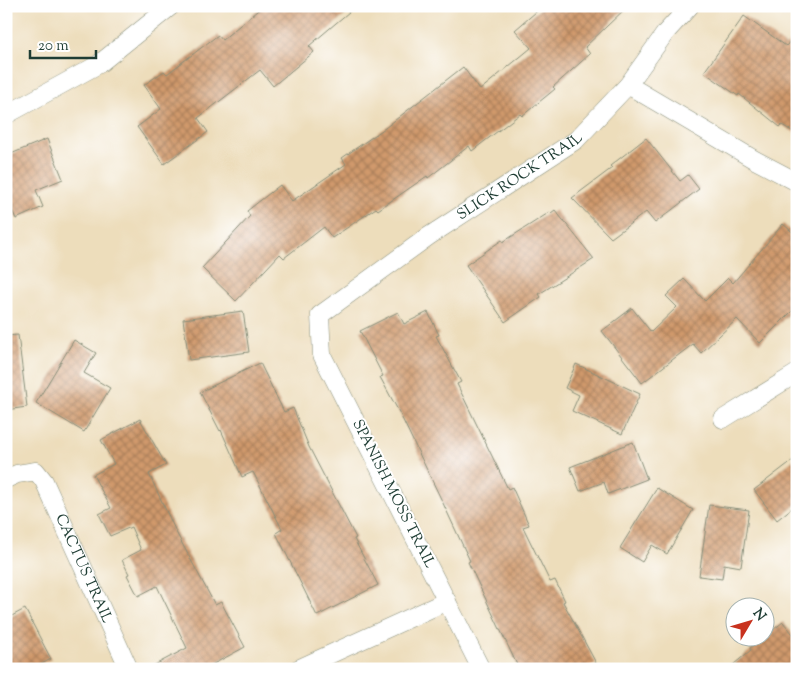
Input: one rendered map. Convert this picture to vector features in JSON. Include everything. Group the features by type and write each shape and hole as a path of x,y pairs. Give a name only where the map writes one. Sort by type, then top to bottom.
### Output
{"street":[{"path":"6,115 99,64 171,6"},
{"name":"SLICK ROCK TRAIL","path":"320,315 429,236 576,140 628,84 666,32 690,6"},
{"path":"628,84 755,160 797,182"},
{"name":"SPANISH MOSS TRAIL","path":"320,315 322,355 481,669"},
{"path":"723,419 797,373"},
{"name":"CACTUS TRAIL","path":"6,478 36,471 44,481 129,669"},
{"path":"298,669 447,601"}],"building":[{"path":"263,6 356,6 309,46 314,52 273,86 260,70 198,118 208,132 164,164 137,127 161,109 144,85 164,71 167,74 218,35 222,40"},
{"path":"543,6 628,6 585,47 590,54 553,87 555,89 522,116 520,114 472,151 469,146 428,178 427,176 378,210 376,208 332,238 324,227 284,258 280,254 236,301 202,268 250,216 247,211 280,185 292,201 346,164 342,158 385,128 463,67 480,90 531,48 515,30"},
{"path":"744,16 786,46 797,33 797,134 782,125 780,127 739,94 738,96 704,72"},
{"path":"646,138 680,181 688,175 699,189 655,223 646,212 611,238 572,198 612,168 610,166"},
{"path":"47,139 63,179 36,190 43,207 16,219 6,196 6,156"},
{"path":"555,210 594,259 539,294 541,297 505,322 466,265 502,240 503,242"},
{"path":"783,224 797,236 797,306 760,343 737,319 701,353 693,344 642,383 602,331 632,308 651,332 677,307 666,296 684,279 705,301 728,278 733,283"},
{"path":"243,311 249,352 189,360 183,319"},
{"path":"398,312 404,324 428,312 439,335 436,336 461,382 457,384 508,489 512,487 529,525 523,527 550,582 555,580 565,601 563,602 596,663 585,669 519,669 468,562 470,561 442,501 380,377 383,376 360,331"},
{"path":"18,335 27,407 6,410 6,336"},
{"path":"74,340 96,353 84,373 110,388 84,432 36,403"},
{"path":"260,363 284,412 293,408 309,447 378,585 317,616 276,533 282,529 253,472 242,477 221,430 200,392"},
{"path":"576,364 640,394 622,434 572,411 579,395 565,388"},
{"path":"140,419 166,465 149,474 177,534 215,605 221,602 245,647 204,669 147,669 187,648 157,586 138,596 127,575 129,574 122,560 141,550 131,527 110,536 99,514 111,508 93,475 114,464 101,440"},
{"path":"633,442 647,479 608,494 604,482 580,491 570,467"},
{"path":"797,457 797,504 777,520 754,490"},
{"path":"657,488 693,510 667,554 652,545 642,562 620,548"},
{"path":"709,505 749,510 741,567 724,564 722,579 699,576"},
{"path":"25,609 51,659 32,669 6,669 6,619"},
{"path":"783,622 797,639 797,669 728,669 751,650 750,648 776,648 776,628"}]}
